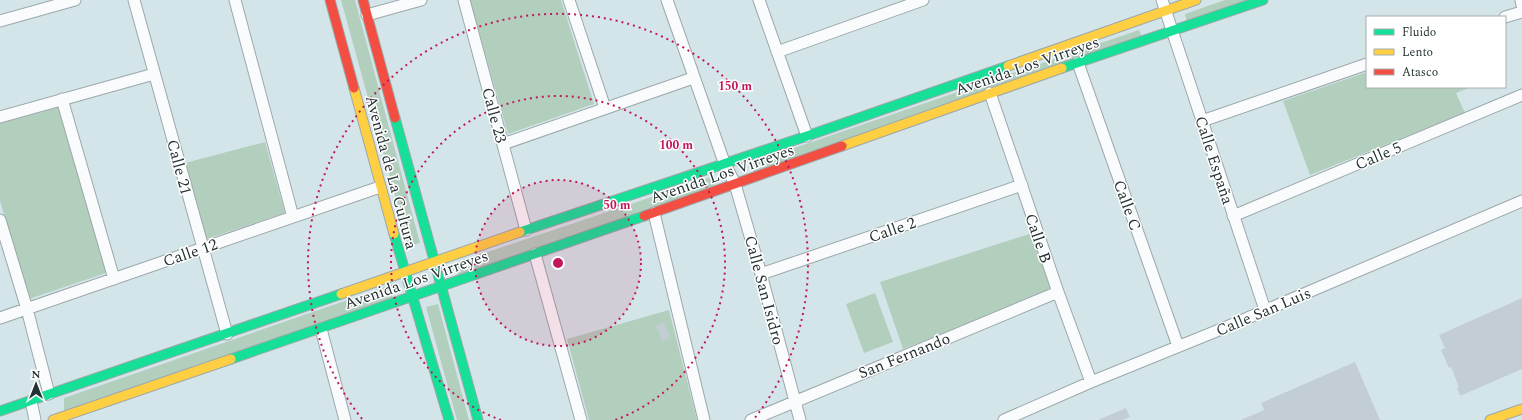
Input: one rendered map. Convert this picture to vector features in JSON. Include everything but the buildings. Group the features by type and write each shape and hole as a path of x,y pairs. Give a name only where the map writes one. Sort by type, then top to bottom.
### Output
{"main road":[{"name":"Avenida de La Cultura","path":"330,0 380,187 449,420"},
{"name":"Avenida de La Cultura","path":"363,0 478,420"},
{"name":"Avenida Los Virreyes","path":"0,411 227,334 435,260 724,162 807,136 1163,5 1196,0"},
{"name":"Avenida Los Virreyes","path":"53,420 321,329 412,296 654,213 990,93 1263,0"},
{"path":"1490,420 1522,408"}],"street":[{"path":"0,21 75,0"},
{"name":"Calle 21","path":"134,0 227,334"},
{"path":"235,0 293,217"},
{"path":"367,15 421,0"},
{"name":"Calle 23","path":"464,0 526,230"},
{"path":"569,0 605,108"},
{"name":"Calle San Isidro","path":"667,0 693,78 724,162 735,184 762,274 800,420"},
{"path":"759,0 807,136"},
{"path":"777,52 923,0"},
{"path":"1521,0 1522,5"},
{"name":"Calle España","path":"1163,5 1265,310"},
{"path":"1506,18 1522,12"},
{"name":"Calle C","path":"1078,63 1178,346"},
{"path":"1202,121 1366,64"},
{"path":"0,117 154,74"},
{"path":"503,144 693,78"},
{"name":"Calle B","path":"990,93 1058,292 1091,382"},
{"name":"Calle 5","path":"1233,216 1522,95"},
{"path":"62,99 114,279"},
{"name":"Calle 2","path":"762,274 1022,185"},
{"name":"Calle 12","path":"0,318 380,187"},
{"name":"Calle San Luis","path":"1004,420 1522,201"},
{"path":"654,213 704,420"},
{"path":"0,220 49,394"},
{"path":"534,254 581,420"},
{"name":"San Fernando","path":"751,420 795,400 1058,292"},
{"path":"321,329 344,420"},
{"path":"31,401 35,420"}],"green space":[{"path":"341,0 355,0 420,243 409,246"},
{"path":"470,0 561,0 594,104 508,134"},
{"path":"1225,0 1254,0 1187,24 1185,14"},
{"path":"1139,30 1143,39 754,173 750,163"},
{"path":"1366,72 1366,88 1468,88 1456,93 1465,113 1310,175 1283,101"},
{"path":"60,107 106,273 29,299 0,201 0,123"},
{"path":"265,142 285,213 206,239 185,163"},
{"path":"711,177 714,187 458,275 455,263"},
{"path":"1035,232 1052,286 1051,291 903,349 880,282"},
{"path":"388,286 393,298 64,413 64,398"},
{"path":"875,293 893,342 864,353 846,304"},
{"path":"438,304 469,420 457,420 426,307"},
{"path":"669,310 697,420 589,420 567,339"}],"traffic: fast":[{"path":"1062,68 1263,0"},
{"path":"520,232 807,136 1008,66"},
{"path":"395,118 478,420"},
{"path":"231,359 644,216"},
{"path":"394,234 449,420"},
{"path":"0,411 341,294"}],"traffic: slow":[{"path":"1008,66 1196,0"},
{"path":"842,146 1062,68"},
{"path":"354,88 394,234"},
{"path":"341,294 520,232"},
{"path":"53,420 231,359"},
{"path":"1490,420 1522,409"}],"traffic: jam":[{"path":"330,0 354,88"},
{"path":"363,0 395,118"},
{"path":"644,216 842,146"}]}
